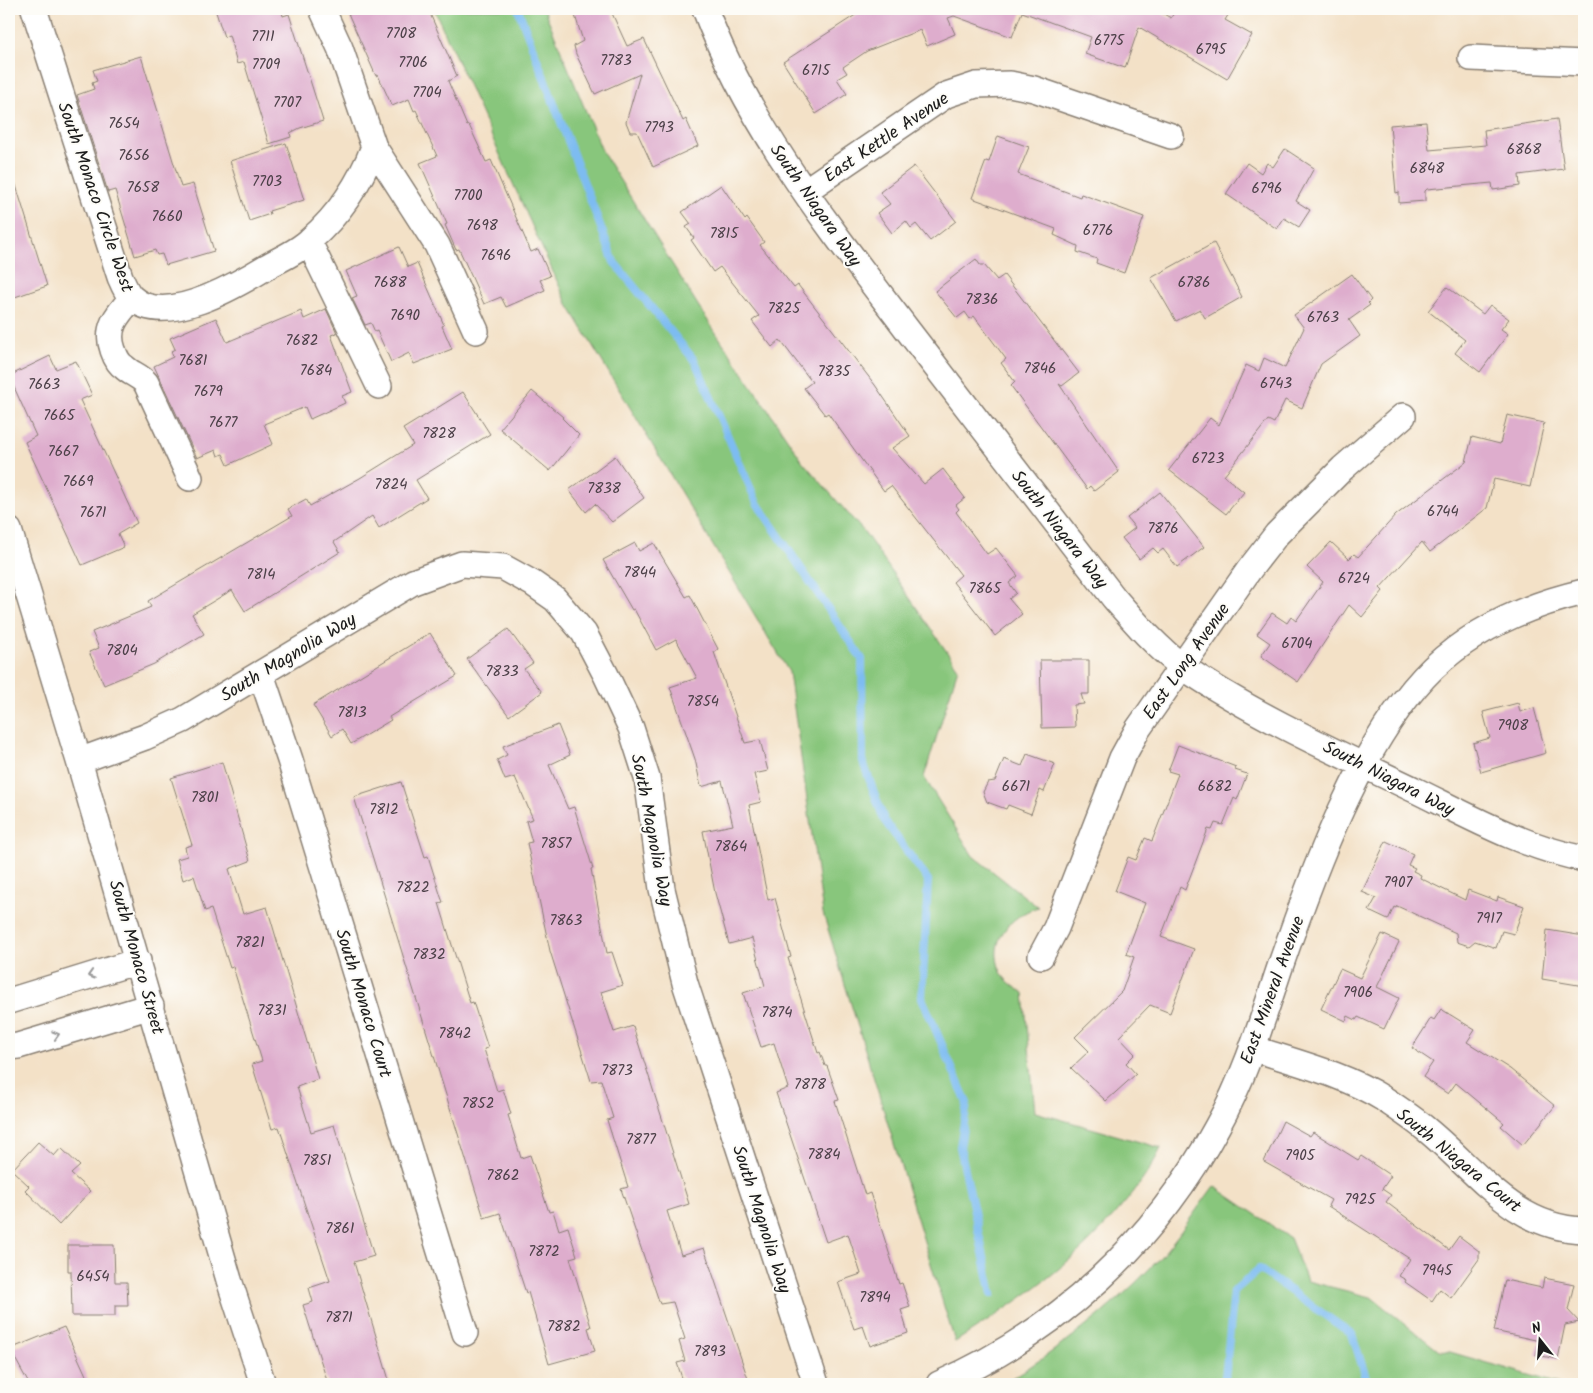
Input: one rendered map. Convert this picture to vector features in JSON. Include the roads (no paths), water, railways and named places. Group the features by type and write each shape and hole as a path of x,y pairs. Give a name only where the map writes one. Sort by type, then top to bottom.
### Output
{"street":[{"name":"South Monaco Circle West","path":"34,9 120,277 132,298 110,328 110,342 115,356 123,367 138,374 146,383 190,478"},
{"path":"322,9 343,56 374,147 437,245 476,331"},
{"name":"South Niagara Way","path":"705,9 744,94 766,134 842,244 1114,598 1151,639 1182,666 1230,696 1364,766 1490,828 1551,851 1584,859"},
{"path":"1471,58 1584,63"},
{"name":"East Kettle Avenue","path":"805,191 946,95 976,85 1010,84 1034,89 1171,136"},
{"path":"132,298 149,306 178,308 248,278 309,242 333,217 351,194 364,171 374,147"},
{"path":"309,242 379,386"},
{"name":"East Long Avenue","path":"1042,956 1056,928 1122,758 1138,729 1277,534 1343,468 1403,416"},
{"name":"South Monaco Street","path":"9,530 138,961 229,1280 263,1384"},
{"name":"South Magnolia Way","path":"79,761 145,737 183,720 412,582 462,564 503,567 556,599 584,633 632,728 647,778 662,890 685,983 816,1384"},
{"name":"East Mineral Avenue","path":"939,1384 974,1369 1010,1349 1063,1311 1121,1260 1181,1187 1219,1125 1252,1048 1322,858 1364,766 1388,723 1410,694 1433,669 1460,646 1516,613 1549,600 1584,592"},
{"name":"South Monaco Court","path":"261,674 293,769 465,1333"},
{"path":"9,1000 138,961"},
{"path":"9,1047 18,1046 151,1006"},
{"name":"South Niagara Court","path":"1252,1048 1330,1073 1361,1086 1427,1130 1483,1182 1516,1209 1532,1219 1553,1226 1584,1230"}],"waterway":[{"path":"518,9 614,262 695,361 757,503 862,659 863,762 884,820 928,880 922,998 967,1103 960,1147 992,1294"},
{"path":"1221,1384 1225,1378 1234,1291 1259,1269 1352,1334 1368,1384"}]}
